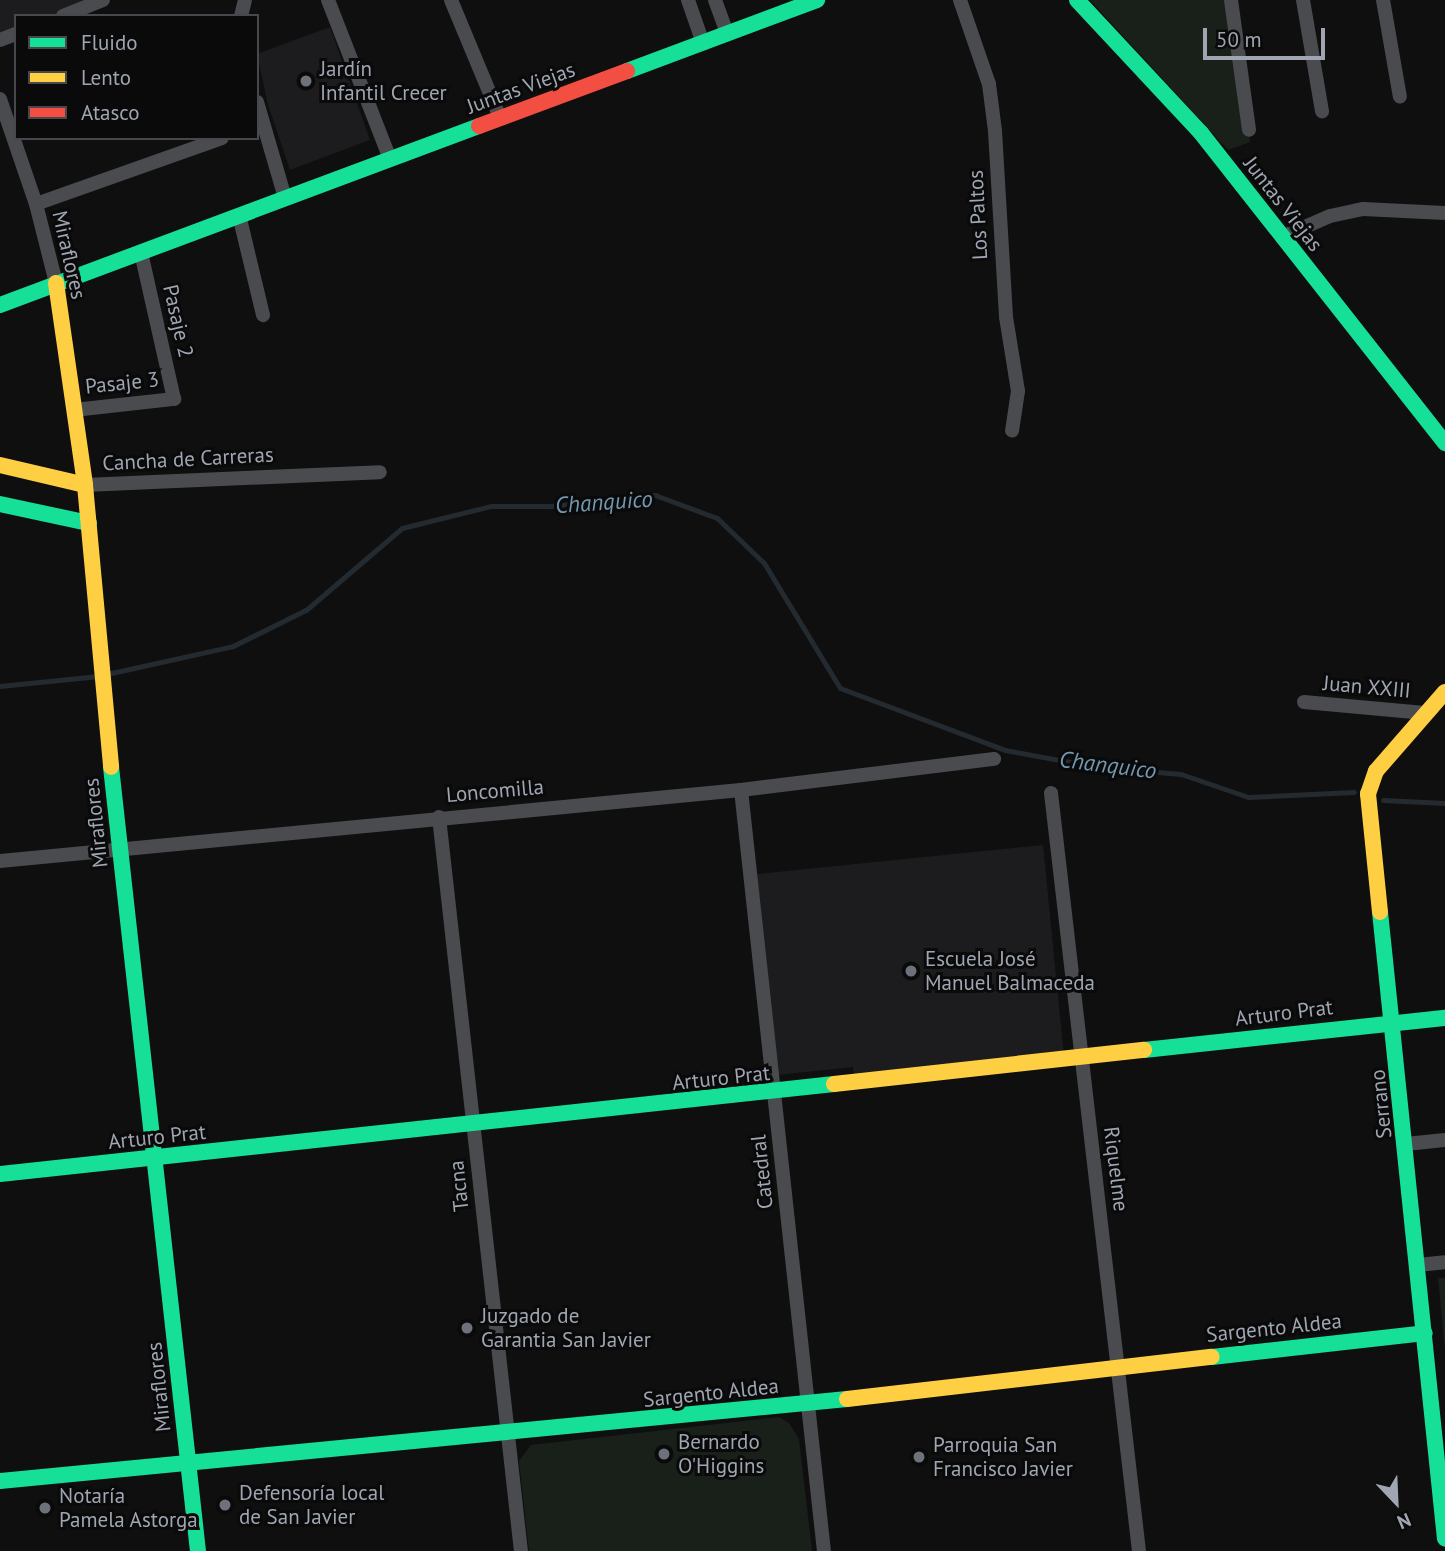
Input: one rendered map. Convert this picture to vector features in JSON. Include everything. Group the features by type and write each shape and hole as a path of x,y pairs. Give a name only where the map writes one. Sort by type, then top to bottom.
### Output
{"street":[{"path":"68,14 103,0"},
{"path":"328,0 390,159"},
{"path":"452,0 500,118"},
{"path":"688,0 703,43"},
{"path":"715,0 727,33"},
{"name":"Juntas Viejas","path":"0,305 817,0"},
{"name":"Los Paltos","path":"960,0 989,84 995,131 1006,317 1017,391 1012,431"},
{"name":"Juntas Viejas","path":"1077,0 1201,133 1445,443"},
{"path":"1231,0 1249,130"},
{"path":"1303,0 1322,111"},
{"path":"1383,0 1400,97"},
{"name":"Miraflores","path":"0,99 14,140"},
{"path":"260,125 285,198"},
{"name":"Miraflores","path":"14,140 36,204 56,283 85,485 105,664 102,686 198,1551"},
{"path":"36,204 216,140"},
{"path":"1282,237 1330,216 1363,209 1445,212"},
{"path":"239,215 263,314"},
{"name":"Pasaje 2","path":"141,252 174,399"},
{"name":"Pasaje 3","path":"74,410 174,399"},
{"name":"Cancha de Carreras","path":"0,465 85,485 380,472"},
{"path":"0,504 89,523"},
{"name":"Serrano","path":"1445,692 1376,771 1368,794 1425,1333 1438,1387 1445,1539"},
{"name":"Juan XXIII","path":"1304,702 1425,713"},
{"name":"Loncomilla","path":"0,861 741,790 994,759"},
{"name":"Catedral","path":"741,790 824,1551"},
{"name":"Riquelme","path":"1051,793 1120,1367 1139,1551"},
{"name":"Tacna","path":"439,817 521,1551"},
{"name":"Arturo Prat","path":"0,1174 775,1093 1445,1017"},
{"path":"1406,1144 1445,1140"},
{"path":"1418,1265 1445,1262"},
{"name":"Sargento Aldea","path":"0,1481 508,1434 1425,1333"}],"shaded area":[{"path":"0,0 101,0 65,14 14,14 14,34 0,39"},
{"path":"1090,0 1230,0 1250,142 1228,150"},
{"name":"Jardín Infantil Crecer","path":"330,27 370,140 290,170 268,105 259,53"},
{"name":"Escuela José Manuel Balmaceda","path":"1043,845 1064,1056 854,1077 853,1067 777,1075 757,874"},
{"path":"1438,1278 1445,1278 1445,1350"},
{"path":"779,1417 789,1423 799,1439 812,1551 529,1551 519,1461 531,1445"}],"waterway":[{"name":"Chanquico","path":"107,674 233,646 306,610 402,528 491,506 551,506 655,495 717,518 764,563 840,688 1005,750 1098,767 1181,774 1248,797 1354,792"},
{"name":"Chanquico","path":"0,686 98,676"},
{"path":"1383,800 1445,803"}],"traffic: fast":[{"path":"627,71 817,0"},
{"path":"1077,0 1201,133 1445,443"},
{"path":"0,305 479,126"},
{"path":"0,504 89,523"},
{"path":"111,767 198,1551"},
{"path":"1380,912 1445,1539"},
{"path":"1144,1050 1445,1018"},
{"path":"0,1174 834,1084"},
{"path":"1212,1357 1425,1333"},
{"path":"0,1481 847,1399"}],"traffic: slow":[{"path":"56,283 85,485 111,767"},
{"path":"0,465 85,485"},
{"path":"1380,912 1368,794 1376,771 1445,692"},
{"path":"834,1084 1144,1050"},
{"path":"847,1399 1212,1357"}],"traffic: jam":[{"path":"479,126 627,71"}],"place":[{"name":"Jardín Infantil Crecer","path":"306,81"},
{"name":"Escuela José Manuel Balmaceda","path":"911,971"},
{"name":"Juzgado de Garantia San Javier","path":"467,1328"},
{"name":"Bernardo O'Higgins","path":"664,1454"},
{"name":"Parroquia San Francisco Javier","path":"919,1457"},
{"name":"Defensoría local de San Javier","path":"225,1505"},
{"name":"Notaría Pamela Astorga","path":"45,1508"}]}
